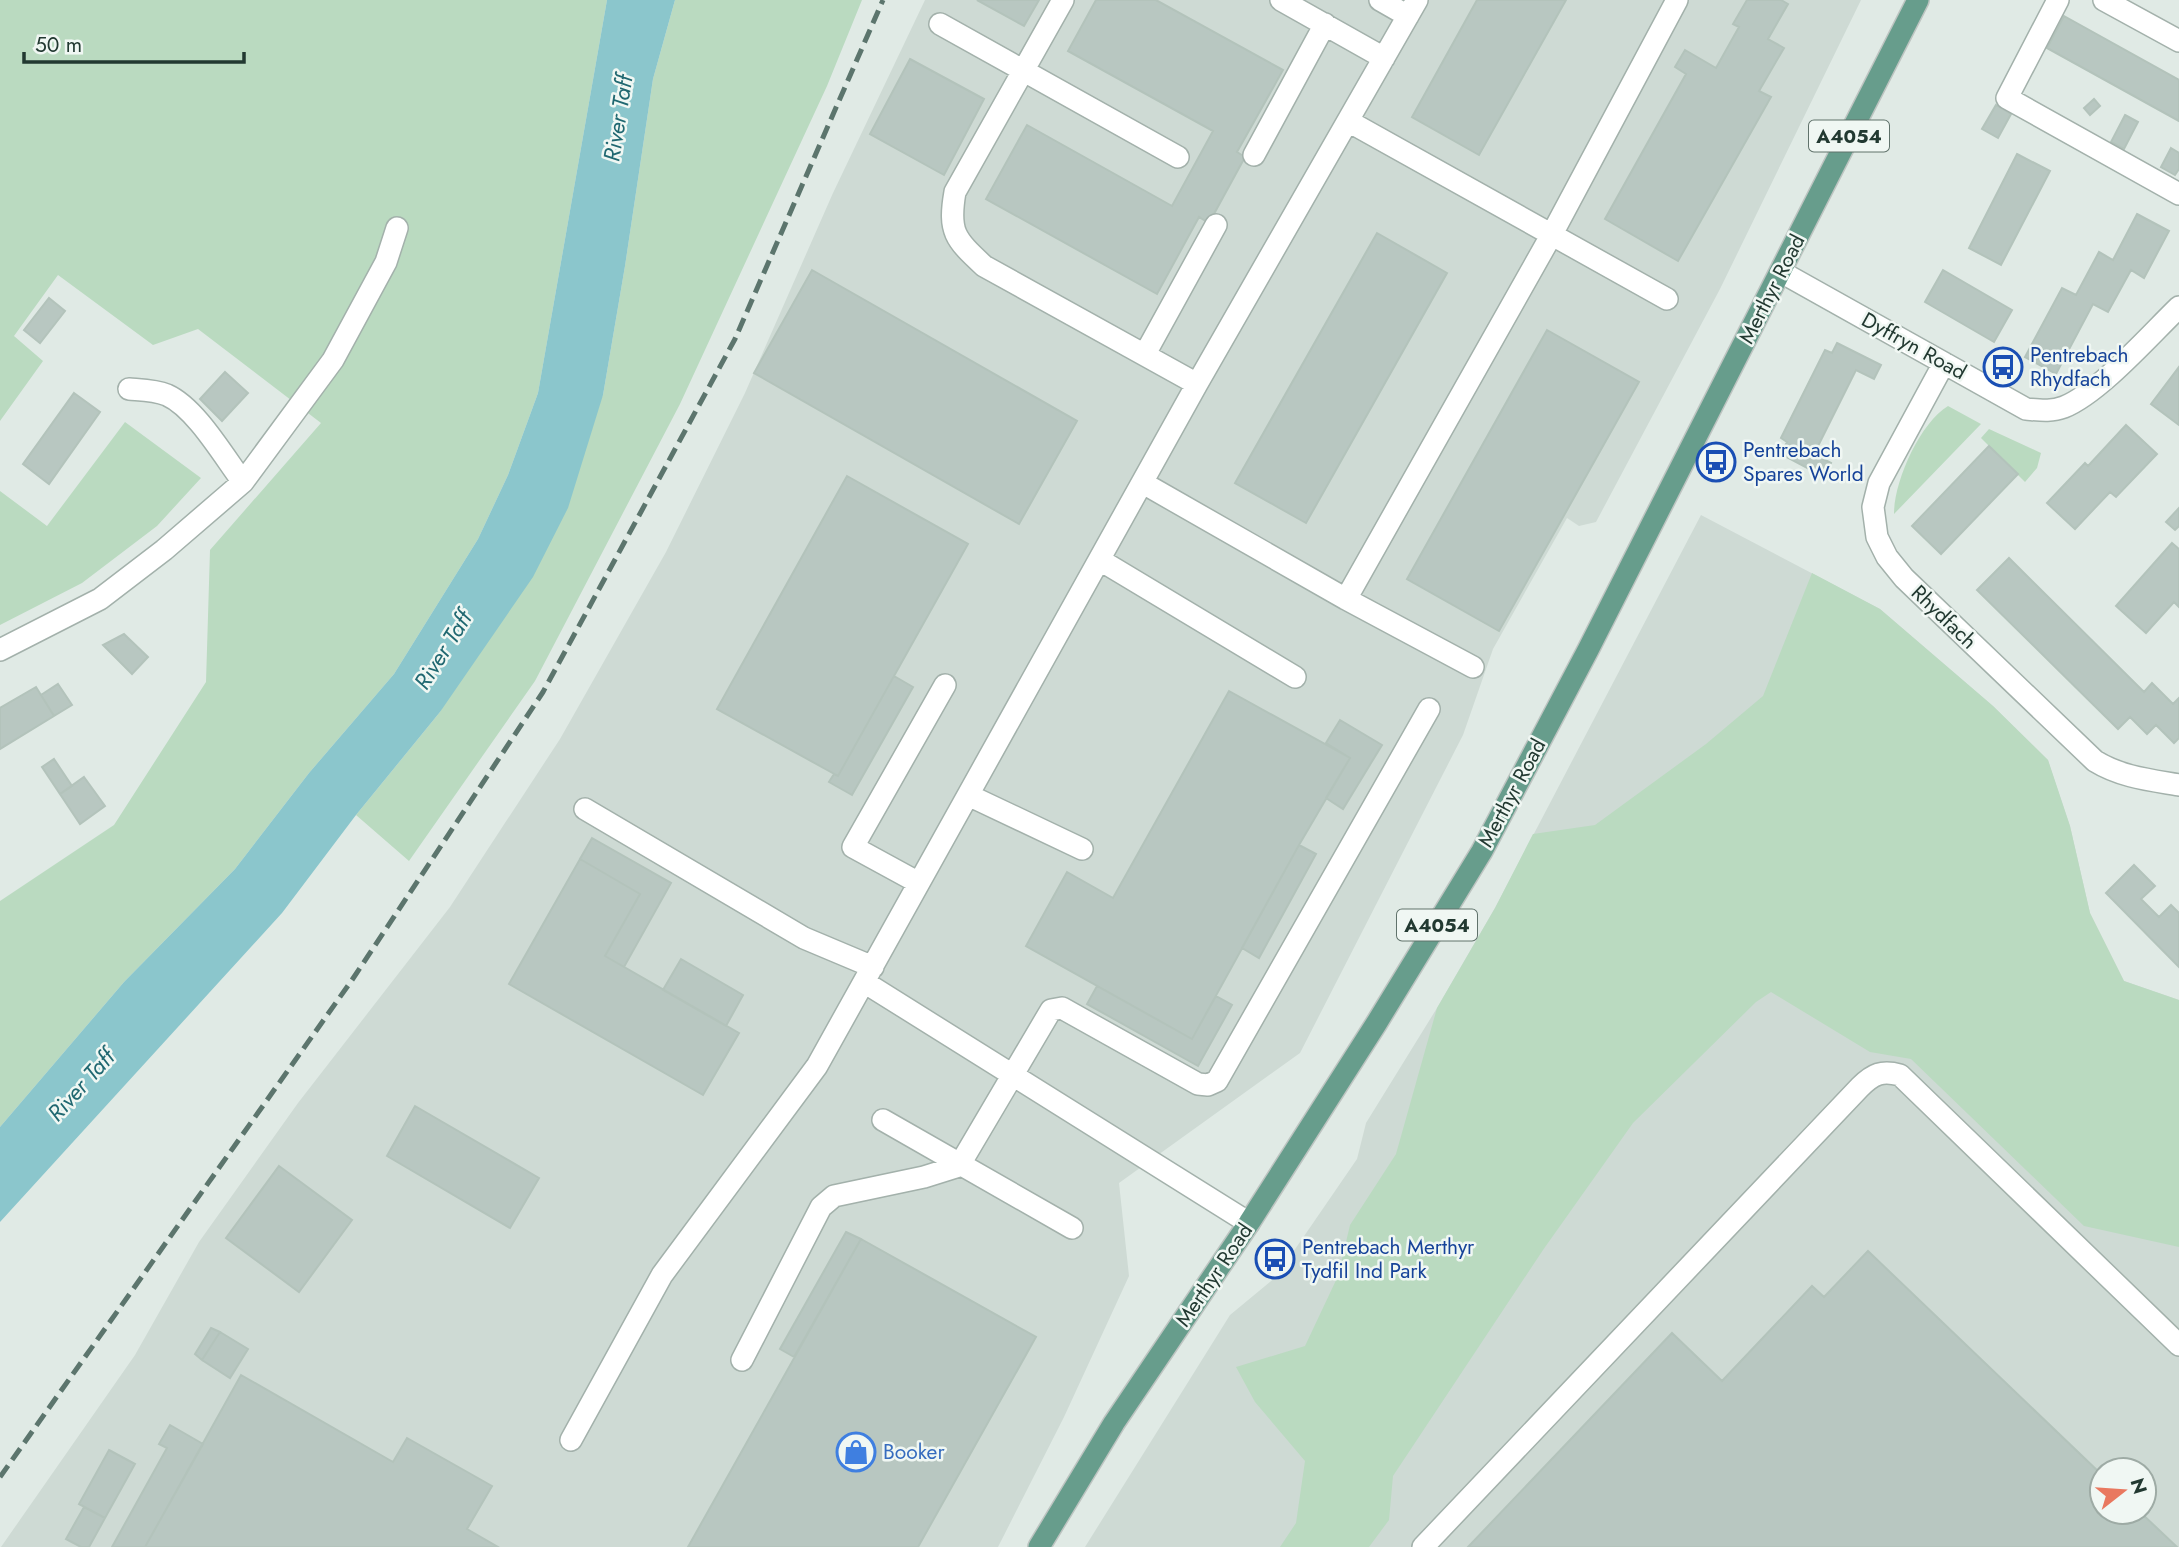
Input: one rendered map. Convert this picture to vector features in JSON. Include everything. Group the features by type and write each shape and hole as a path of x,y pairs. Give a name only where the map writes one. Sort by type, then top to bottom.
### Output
{"main road":[{"name":"Merthyr Road","path":"1039,1547 1114,1423 1249,1223 1376,1024 1482,851 1588,650 1918,0"}],"street":[{"path":"1063,0 955,192 951,219 962,246 984,266 1198,384"},
{"path":"1281,0 1384,58"},
{"path":"571,1440 662,1275 817,1066 1198,384 1412,8 1380,0"},
{"path":"1346,599 1552,234 1677,0"},
{"path":"2058,0 2007,98 2179,194"},
{"path":"2104,0 2179,41"},
{"path":"940,24 1178,157"},
{"path":"1254,155 1325,24"},
{"path":"1348,121 1667,299"},
{"path":"1145,354 1216,225"},
{"path":"0,650 100,599 164,550 243,482 333,360 386,262 397,228"},
{"name":"Dyffryn Road","path":"1781,272 2026,409 2045,411 2062,408 2094,388 2179,307"},
{"name":"Rhydfach","path":"1944,363 1879,483 1873,508 1877,537 1886,557 1904,578 2095,761 2126,775 2179,785"},
{"path":"129,389 167,395 180,404 196,419 243,482"},
{"path":"1143,483 1346,599 1473,667"},
{"path":"1100,560 1295,677"},
{"path":"919,883 853,847 945,685"},
{"path":"742,1360 821,1206 834,1196 924,1177 959,1166 1051,1010 1062,1008 1198,1084 1208,1085 1217,1081 1429,709"},
{"path":"968,795 1082,849"},
{"path":"585,809 869,974 1012,1075 1249,1223"},
{"path":"1423,1547 1860,1087 1869,1078 1885,1071 1900,1075 2179,1345"},
{"path":"883,1120 959,1166 1072,1228"}],"shaded area":[{"path":"925,0 1861,0 1720,289 1596,522 1579,526 1567,518 1493,649 1463,735 1300,1053 1119,1183 1129,1276 1064,1417 998,1547 1,1547 135,1355 199,1242 298,1103 450,907 560,739 666,552 745,393 833,193"},
{"path":"1701,515 1880,609 1993,706 2048,760 2070,826 2090,913 2124,981 2179,1000 2179,1547 1085,1547 1230,1315 1276,1277 1357,1159 1366,1123 1495,908"}],"green space":[{"path":"0,0 607,0 538,393 508,475 478,539 394,674 309,773 235,869 124,982 0,1127 0,901 114,825 206,682 210,550 321,423 198,329 153,345 58,275 14,336 43,361 0,421"},
{"path":"675,0 862,0 827,86 680,404 535,681 409,861 356,815 440,712 603,395 653,79"},
{"path":"1948,406 1981,424 1894,514 1898,486 1910,454 1928,425"},
{"path":"125,422 201,478 157,526 82,583 0,625 0,491 47,526"},
{"path":"1989,429 2041,453 2037,468 2025,482 1981,438"},
{"path":"1812,573 1880,609 1993,706 2048,760 2070,826 2090,913 2124,981 2179,1000 2179,1247 2084,1226 1911,1059 1870,1052 1771,992 1756,1002 1633,1123 1543,1250 1393,1476 1389,1520 1369,1547 1280,1547 1296,1523 1305,1461 1255,1402 1236,1367 1305,1346 1338,1276 1350,1225 1396,1154 1437,1008 1495,908 1533,834 1595,825 1706,744 1763,696"}],"water":[{"name":"River Taff","path":"607,0 675,0 653,79 603,395 568,508 533,577 440,712 356,815 282,913 0,1222 0,1127 124,982 235,869 309,773 394,674 478,539 508,475 538,393"}],"building":[{"path":"977,0 1039,0 1024,26"},
{"path":"1096,0 1156,0 1283,70 1237,152 1245,157 1209,223 1199,217 1157,294 986,199 1027,125 1172,206 1213,131 1068,51"},
{"path":"1477,0 1566,0 1479,155 1412,117"},
{"path":"1747,0 1781,0 1788,4 1768,39 1784,48 1759,91 1771,97 1678,261 1605,219 1686,74 1675,67 1685,50 1716,68 1739,27 1733,24"},
{"path":"2064,16 2179,80 2179,121 2047,48"},
{"path":"910,59 984,99 944,175 870,134"},
{"path":"2094,99 2100,106 2090,115 2084,108"},
{"path":"1996,105 2011,114 1998,138 1982,129"},
{"path":"2125,115 2138,122 2124,149 2111,142"},
{"path":"2171,148 2179,153 2179,169 2175,175 2161,167"},
{"path":"2017,154 2050,171 2001,265 1969,248"},
{"path":"2137,214 2169,231 2144,278 2131,270 2108,312 2093,304 2056,374 2025,357 2062,288 2076,295 2099,252 2113,260"},
{"path":"1377,233 1447,273 1306,523 1235,483"},
{"path":"812,270 1077,421 1019,524 754,373"},
{"path":"1943,270 2012,310 1994,342 1925,302"},
{"path":"49,298 65,311 40,343 24,330"},
{"path":"1547,330 1639,382 1499,631 1407,579"},
{"path":"1837,343 1881,365 1874,379 1856,370 1814,454 1831,463 1824,477 1781,454 1787,442 1781,438 1825,350 1832,353"},
{"path":"2179,367 2179,425 2151,404"},
{"path":"225,372 248,393 222,421 200,399"},
{"path":"74,393 100,412 49,484 23,464"},
{"path":"2126,425 2157,454 2116,497 2110,492 2075,529 2047,503 2085,463 2088,466"},
{"path":"1989,446 2018,474 1941,554 1912,526"},
{"path":"847,476 968,544 838,776 717,709"},
{"path":"2179,508 2179,526 2175,530 2166,522"},
{"path":"2172,543 2179,549 2179,607 2174,602 2146,633 2116,606"},
{"path":"2009,558 2144,692 2152,683 2173,704 2179,698 2179,738 2174,743 2156,725 2147,734 2130,717 2118,729 1977,590"},
{"path":"124,634 148,657 132,674 103,645"},
{"path":"894,676 913,687 852,795 829,782 834,774 838,776"},
{"path":"58,684 72,705 54,716 41,695"},
{"path":"36,687 54,716 0,749 0,708"},
{"path":"1229,691 1350,758 1192,1039 1026,946 1067,872 1113,898"},
{"path":"1340,720 1382,745 1343,809 1326,798 1350,758 1326,743"},
{"path":"54,759 72,786 60,794 42,767"},
{"path":"84,777 105,806 80,824 60,794"},
{"path":"592,838 671,883 624,967 605,956 640,894 580,859"},
{"path":"1299,845 1316,854 1259,958 1242,948"},
{"path":"580,859 640,894 605,956 739,1033 703,1095 509,984"},
{"path":"2134,865 2155,886 2141,899 2159,917 2171,905 2179,913 2179,967 2106,893"},
{"path":"681,959 743,995 726,1026 663,990"},
{"path":"1097,986 1192,1039 1216,996 1232,1005 1198,1066 1087,1004"},
{"path":"415,1106 539,1178 510,1228 387,1156"},
{"path":"279,1166 352,1220 299,1292 226,1238"},
{"path":"846,1232 861,1239 794,1357 780,1349"},
{"name":"Booker","path":"861,1239 1036,1337 918,1547 688,1547"},
{"path":"1868,1251 2088,1462 2088,1526 2155,1526 2177,1547 1468,1547 1672,1333 1722,1381 1812,1286 1824,1297"},
{"path":"211,1328 220,1332 202,1360 195,1354"},
{"path":"220,1332 248,1349 230,1378 202,1360"},
{"path":"241,1375 393,1462 407,1438 492,1486 467,1529 498,1547 145,1547"},
{"path":"170,1425 203,1444 145,1547 112,1547 167,1448 159,1444"},
{"path":"109,1450 135,1464 105,1518 79,1504"},
{"path":"84,1507 105,1518 89,1547 81,1547 66,1539"}],"railway":[{"path":"0,1477 352,980 543,692 735,339 883,0"}],"place":[{"name":"Pentrebach Rhydfach","path":"2003,367"},
{"name":"Pentrebach Spares World","path":"1716,462"},
{"name":"Pentrebach Merthyr Tydfil Ind Park","path":"1275,1259"},
{"name":"Booker","path":"856,1452"}]}
